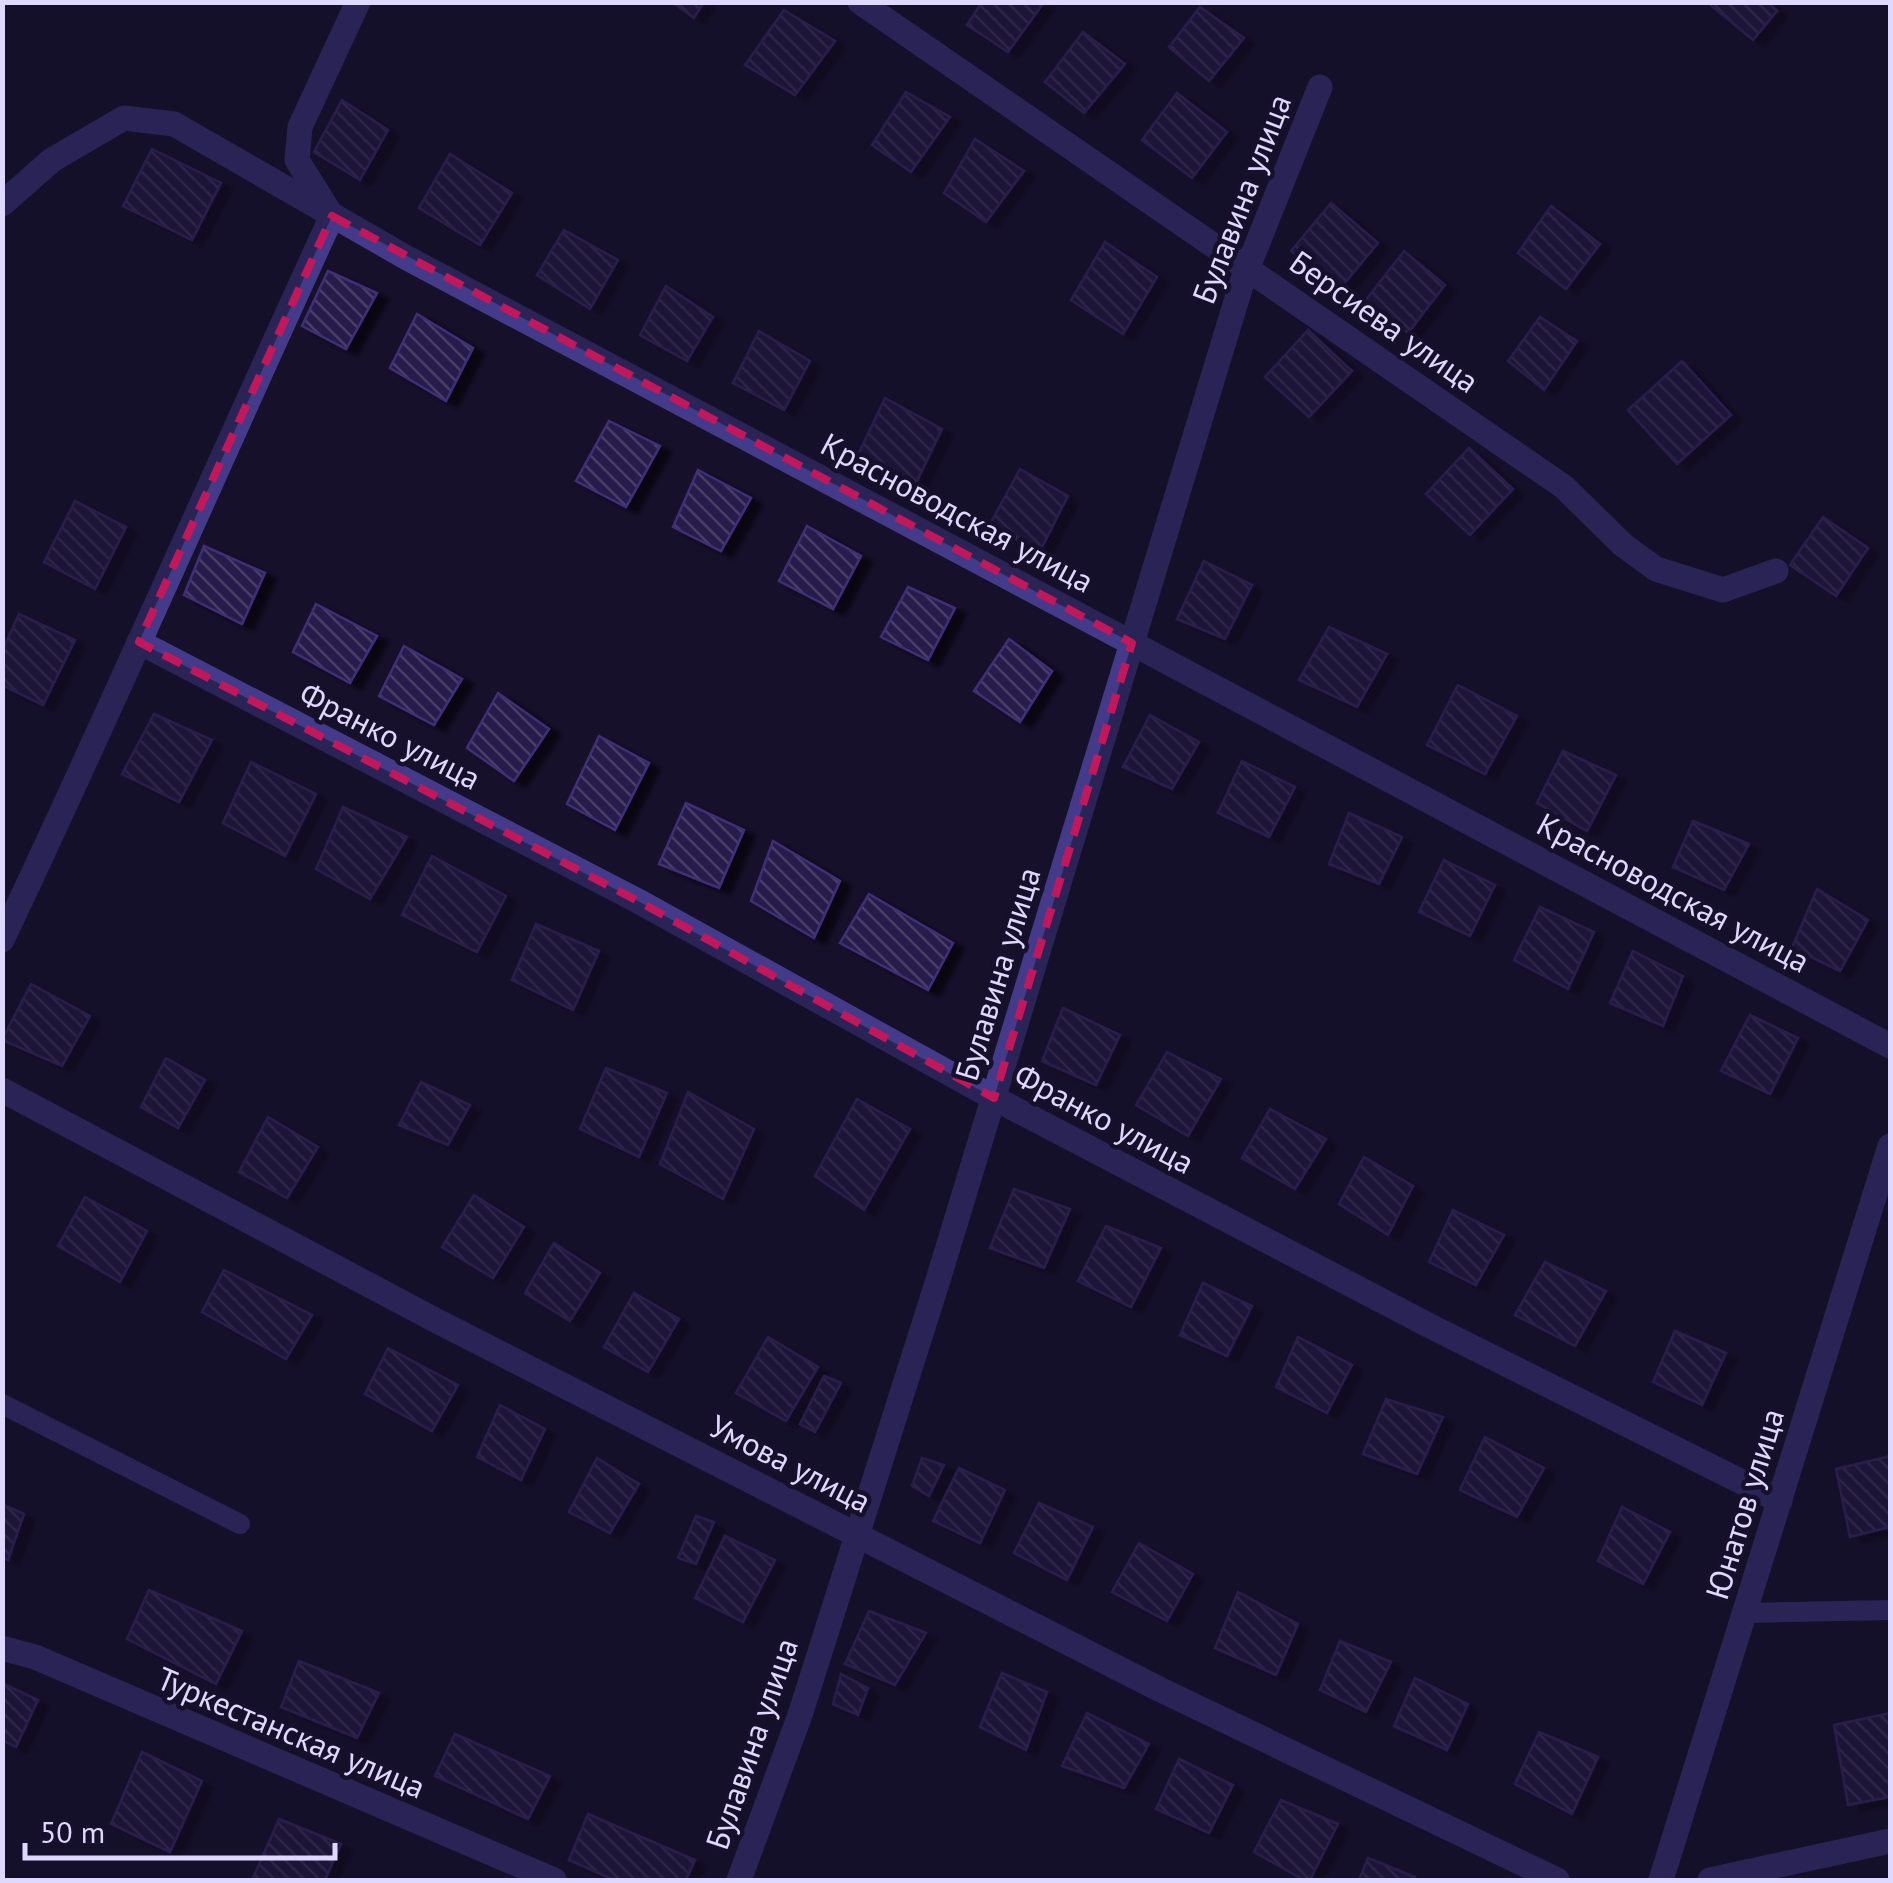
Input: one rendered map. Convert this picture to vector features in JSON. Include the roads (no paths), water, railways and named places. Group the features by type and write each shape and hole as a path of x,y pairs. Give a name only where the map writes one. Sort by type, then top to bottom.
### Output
{"street":[{"path":"2,940 71,798 332,216 297,160 300,127 358,2"},
{"name":"Берсиева улица","path":"860,2 1564,487 1623,545 1656,568 1722,590 1776,571"},
{"name":"Булавина улица","path":"739,1880 800,1715 1248,267 1320,86"},
{"name":"Красноводская улица","path":"2,204 52,160 124,118 174,124 332,216 1890,1046"},
{"name":"Франко улица","path":"139,642 638,901 994,1098 1432,1327 1780,1501"},
{"name":"Умова улица","path":"2,1090 434,1320 1158,1689 1557,1880"},
{"name":"Юнатов улица","path":"1661,1880 1890,1146"},
{"name":"Туркестанская улица","path":"2,1648 35,1658 554,1880"},
{"path":"1710,1880 1890,1840"}],"lane":[{"path":"2,1404 240,1524"},
{"path":"1745,1613 1890,1610"}]}
